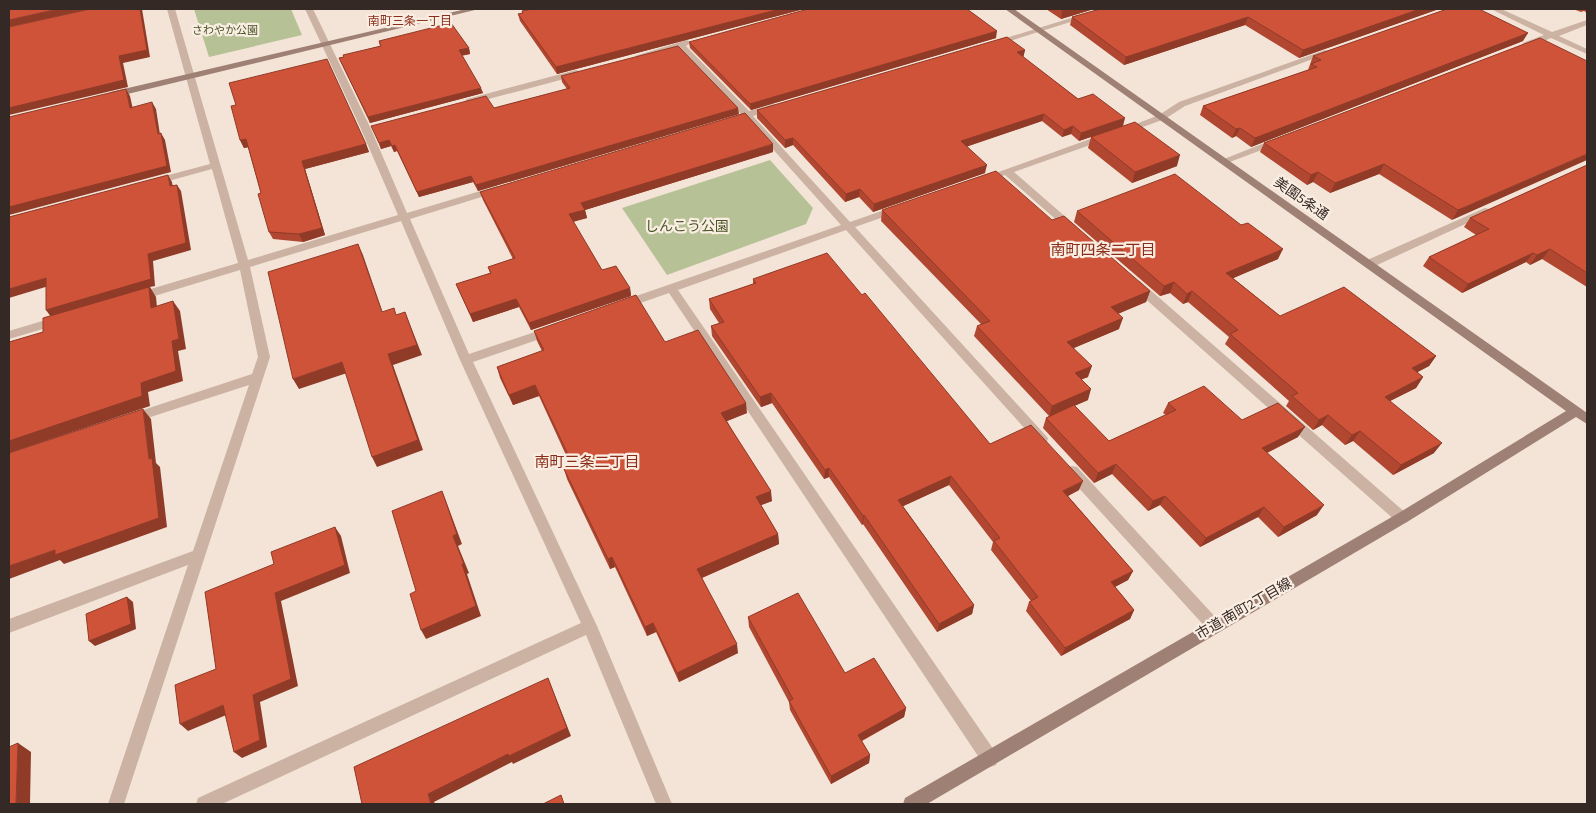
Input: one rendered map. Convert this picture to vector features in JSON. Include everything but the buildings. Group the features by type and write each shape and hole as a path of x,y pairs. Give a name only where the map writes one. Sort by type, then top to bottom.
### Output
{"street":[{"path":"116,804 264,357 244,265 192,76 171,9"},
{"path":"309,9 371,128 405,217 466,360 590,626 664,804"},
{"path":"105,97 475,9"},
{"name":"美園5条通","path":"1009,9 1582,415"},
{"path":"982,46 1108,9"},
{"path":"1496,9 1587,52"},
{"path":"1516,49 1587,22"},
{"path":"632,58 698,40"},
{"path":"680,45 747,115 1048,444"},
{"path":"970,184 1162,117 1182,104 1340,48"},
{"path":"461,104 585,70"},
{"path":"718,123 784,104"},
{"path":"1224,161 1288,137"},
{"path":"141,185 216,165"},
{"path":"1007,171 1081,236"},
{"path":"131,299 509,186"},
{"path":"616,308 904,206"},
{"path":"1369,264 1496,206"},
{"path":"1126,276 1402,518"},
{"path":"671,288 990,759"},
{"path":"9,335 65,318"},
{"path":"466,360 560,327"},
{"path":"119,422 258,377"},
{"name":"市道 南町2丁目線","path":"911,804 1214,626 1582,415"},
{"path":"1061,459 1214,626"},
{"path":"9,626 200,554"},
{"path":"204,804 590,626"}],"green space":[{"name":"さわやか公園","path":"194,9 291,9 302,35 209,57"},
{"name":"しんこう公園","path":"770,160 813,208 806,224 667,275 622,208"}],"district":[{"name":"南町三条一丁目","path":"410,21"},
{"name":"南町四条二丁目","path":"1103,250"},
{"name":"南町三条二丁目","path":"587,462"}]}
